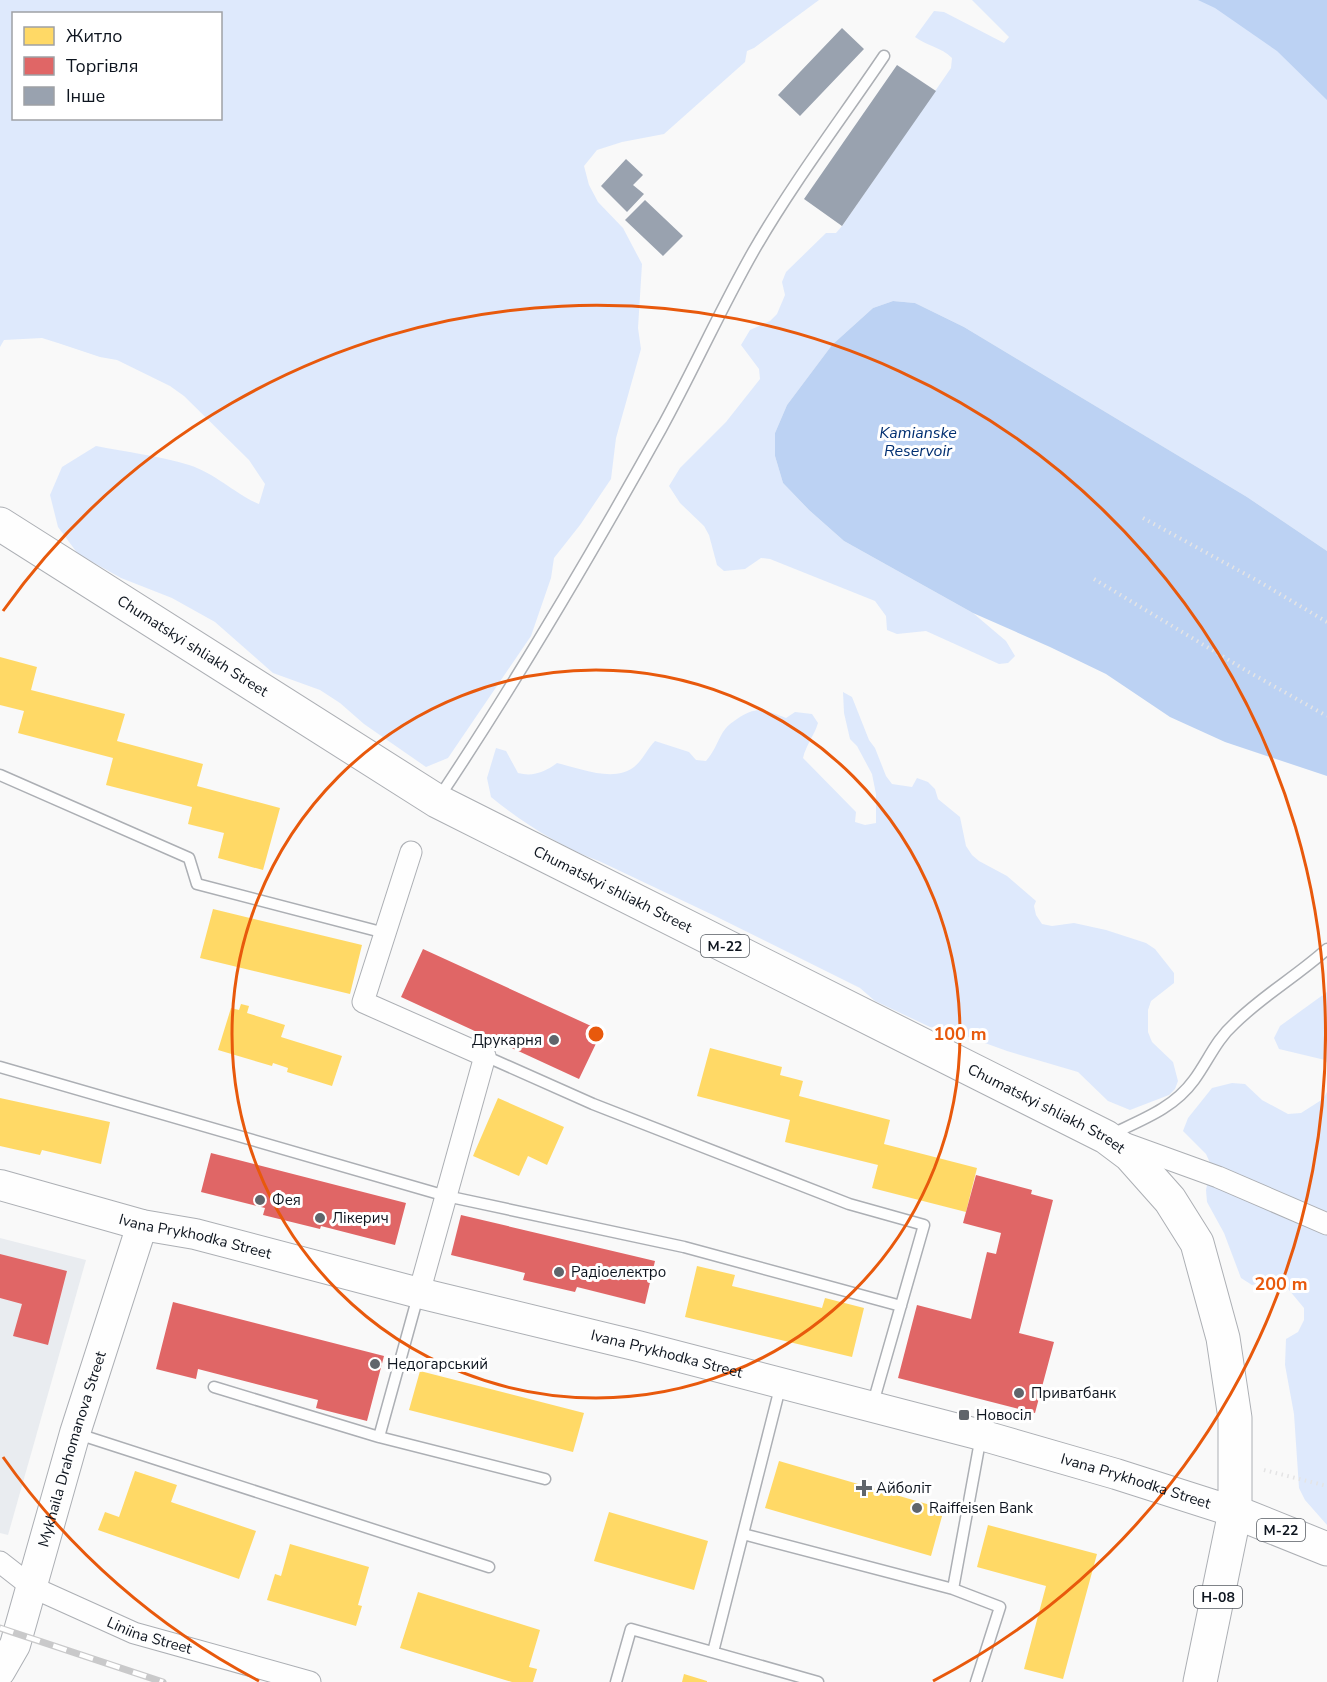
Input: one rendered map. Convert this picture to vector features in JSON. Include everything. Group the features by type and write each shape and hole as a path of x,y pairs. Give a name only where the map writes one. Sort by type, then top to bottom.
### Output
{"main road":[{"name":"Chumatskyi shliakh Street","path":"0,524 436,801 1107,1137 1130,1155 1170,1200 1197,1243 1223,1338 1235,1418 1235,1512"},
{"name":"Ivana Prykhodka Street","path":"0,1185 142,1225 195,1234 418,1293 981,1435 1116,1474 1235,1512 1327,1549"},
{"name":"Mykhaila Drahomanova Street","path":"0,1671 15,1645 75,1433 142,1225"},
{"name":"Н-08","path":"1200,1682 1235,1512"}],"street":[{"path":"411,852 363,1002 485,1056 418,1293"},
{"path":"1107,1137 1218,1177 1327,1224"},
{"name":"Liniina Street","path":"0,1563 32,1587 134,1633 310,1682"}],"lane":[{"path":"436,801 502,703 564,600 662,427 752,253 790,192 884,56"},
{"path":"0,775 189,858 197,884 385,933"},
{"path":"1107,1137 1166,1108 1194,1080 1222,1035 1251,1008 1327,949"},
{"path":"485,1056 593,1104 849,1204 924,1225 872,1407"},
{"path":"0,1067 446,1196 684,1247 901,1306"},
{"path":"379,1437 418,1293"},
{"path":"713,1652 782,1383"},
{"path":"214,1387 379,1437 545,1479"},
{"path":"75,1433 489,1567"},
{"path":"953,1589 981,1435"},
{"path":"743,1534 953,1589 1000,1607 976,1682"},
{"path":"616,1682 631,1629 818,1682"}],"path":[{"path":"1143,518 1258,580 1327,622"},
{"path":"1094,579 1327,716"},
{"path":"1234,1463 1327,1486"}],"shaded area":[{"path":"0,0 819,0 747,51 745,62 664,134 622,142 597,150 584,166 589,185 598,202 623,228 642,264 638,328 641,349 616,438 611,479 554,558 551,578 531,636 448,758 426,767 320,690 273,673 215,622 172,598 121,578 78,554 58,527 50,495 62,467 96,446 189,465 208,473 259,504 265,484 249,460 184,396 170,386 117,360 100,357 42,338 4,340 0,347"},
{"path":"972,0 1327,0 1327,551 1247,497 964,327 915,303 893,301 873,308 832,345 787,405 775,433 775,456 783,483 844,541 973,613 1006,641 1015,656 1008,663 999,664 926,631 897,634 887,630 886,616 875,601 770,559 761,558 745,569 724,571 717,565 709,535 704,526 680,503 669,486 680,468 726,422 760,379 759,369 741,345 750,330 770,321 777,314 785,295 782,282 786,272 826,233 836,233 842,226 951,68 952,58 948,54 915,37 934,11 944,12 1004,43 1009,37"},
{"path":"843,692 852,697 869,740 892,784 912,787 917,778 928,782 935,789 938,799 960,817 966,846 972,855 1007,876 1036,901 1034,906 1036,915 1042,924 1052,926 1074,923 1106,930 1146,943 1155,949 1174,973 1174,983 1151,1001 1148,1010 1148,1032 1152,1042 1173,1062 1178,1081 1175,1089 1169,1095 1130,1110 1108,1101 1078,1072 1007,1051 949,1030 930,1027 875,1001 860,988 713,915 571,849 529,825 491,797 487,778 496,748 506,751 518,773 539,773 557,763 596,773 617,774 634,767 655,741 689,752 696,760 706,761 726,728 744,715 761,710 786,718 795,712 812,714 818,723 803,758 856,812 855,822 865,825 876,823 876,794 872,774 857,746 850,739 844,713"},
{"path":"1327,992 1327,1063 1325,1060 1279,1049 1274,1038 1280,1026"},
{"path":"1232,1083 1245,1084 1262,1100 1288,1114 1301,1113 1323,1099 1327,1092 1327,1525 1305,1500 1299,1488 1294,1414 1285,1365 1286,1339 1298,1332 1304,1320 1304,1308 1284,1284 1273,1279 1252,1285 1241,1278 1224,1233 1207,1202 1206,1190 1211,1165 1206,1154 1183,1131 1188,1118 1212,1088"},
{"path":"0,1238 86,1260 8,1535 0,1533"}],"water":[{"path":"1198,0 1327,0 1327,100 1277,51 1215,8"},
{"name":"Kamianske Reservoir","path":"893,301 915,303 964,327 1247,497 1327,551 1327,776 1225,742 1170,717 1106,674 973,613 844,541 783,483 775,456 775,433 787,405 832,345 873,308"}],"building: Житло":[{"path":"0,657 37,667 31,690 125,714 117,741 203,764 197,786 280,808 263,870 218,858 224,833 188,824 192,807 106,785 113,758 18,733 24,711 0,705"},
{"path":"213,909 362,945 350,994 200,958"},
{"path":"241,1004 249,1006 247,1013 285,1025 281,1037 342,1056 332,1086 287,1072 288,1068 273,1063 272,1066 218,1050 231,1008 239,1010"},
{"path":"710,1048 782,1067 780,1075 803,1081 799,1096 890,1120 884,1144 977,1168 966,1212 872,1188 878,1165 785,1142 790,1120 697,1096"},
{"path":"0,1098 110,1122 101,1164 42,1150 40,1155 0,1146"},
{"path":"498,1098 564,1127 547,1165 528,1156 519,1176 473,1156"},
{"path":"697,1266 735,1275 732,1286 822,1308 825,1298 864,1308 852,1357 685,1317"},
{"path":"420,1371 584,1413 573,1452 409,1410"},
{"path":"779,1461 944,1509 931,1556 765,1508"},
{"path":"135,1471 177,1485 171,1502 256,1531 239,1579 98,1530 105,1512 119,1517"},
{"path":"609,1512 708,1541 694,1590 594,1561"},
{"path":"988,1525 1097,1554 1063,1679 1024,1669 1046,1586 977,1567"},
{"path":"290,1544 369,1567 358,1605 362,1606 356,1626 267,1600 275,1574 281,1576"},
{"path":"418,1592 540,1630 529,1667 537,1669 533,1682 512,1682 400,1648"},
{"path":"684,1674 707,1681 707,1682 682,1682"}],"building: Торгівля":[{"path":"423,949 602,1031 579,1079 401,997"},
{"path":"211,1153 406,1203 395,1245 321,1226 320,1229 263,1215 265,1208 201,1192"},
{"path":"976,1175 1032,1190 1031,1194 1053,1200 1019,1333 1054,1342 1035,1413 898,1378 917,1305 971,1319 987,1252 996,1254 1001,1233 963,1223"},
{"path":"461,1215 655,1261 645,1304 577,1287 575,1292 523,1280 525,1273 451,1255"},
{"path":"0,1254 67,1271 48,1345 13,1336 22,1304 0,1298"},
{"path":"173,1302 384,1356 367,1421 316,1408 318,1400 198,1369 196,1379 156,1369"}],"building: Інше":[{"path":"842,28 864,49 800,116 778,95"},
{"path":"897,65 936,91 842,226 804,199"},
{"path":"626,159 643,175 633,185 644,194 627,212 601,186"},
{"path":"645,200 683,236 663,256 625,220"}],"railway":[{"path":"0,1628 163,1682"}],"place":[{"name":"Друкарня","path":"554,1040"},
{"name":"Фея","path":"260,1200"},
{"name":"Лікерич","path":"320,1218"},
{"name":"Радіоелектро","path":"559,1272"},
{"name":"Недогарський","path":"375,1364"},
{"name":"Приватбанк","path":"1019,1393"},
{"name":"Новосіл","path":"964,1415"},
{"name":"Айболіт","path":"864,1488"},
{"name":"Raiffeisen Bank","path":"917,1508"}]}
